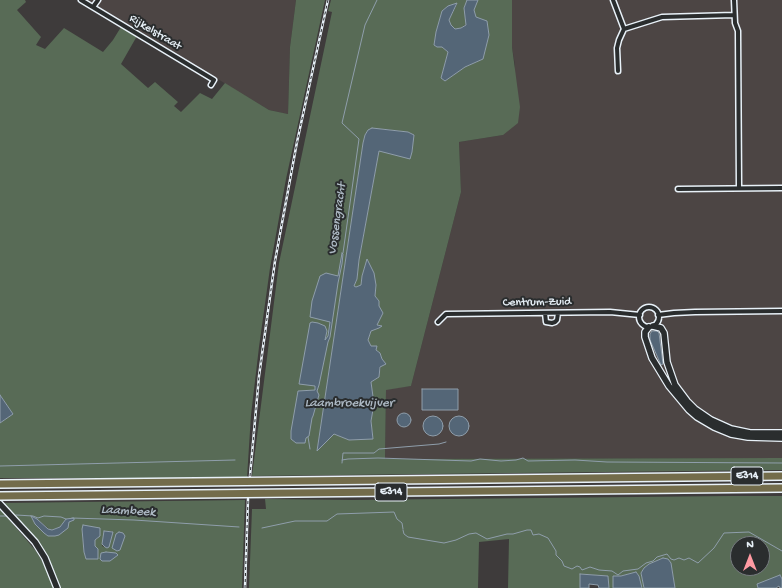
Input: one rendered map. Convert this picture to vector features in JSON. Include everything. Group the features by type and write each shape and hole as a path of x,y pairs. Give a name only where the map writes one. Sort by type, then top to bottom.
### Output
{"highway":[{"name":"E314","path":"0,484 782,476"},
{"name":"E314","path":"0,496 782,488"}],"street":[{"name":"Rijkelstraat","path":"81,0 214,80 211,85"},
{"path":"93,7 98,0"},
{"path":"613,0 624,29 617,48 618,71"},
{"path":"734,0 734,15 738,31 739,188"},
{"path":"624,29 662,17 734,15"},
{"path":"678,189 782,188"},
{"path":"782,434 750,433 731,429 712,420 695,409 687,401 676,385 667,362 664,333 661,328 651,326 646,326 642,323 640,315 643,309 654,309 658,315 658,321 651,326 645,332 645,337 654,362 669,386 689,410 714,427 731,434 748,437 782,438"},
{"path":"658,315 695,312 782,311"},
{"name":"Centrum-Zuid","path":"438,322 446,314 610,312 640,315"},
{"path":"544,313 546,322 552,323 557,320 558,313"},
{"path":"0,504 35,542 45,558 57,588"}],"shaded area":[{"path":"87,0 296,0 290,47 288,114 269,110"},
{"path":"512,0 782,0 782,458 385,459 386,389 411,386 461,192 459,142 503,135 515,65 512,47"}],"green space":[{"path":"0,0 25,0 26,2 17,10 41,37 36,45 45,49 64,28 103,52 121,27 137,36 121,64 148,88 155,82 178,102 174,106 181,112 200,93 212,99 225,83 269,110 288,114 290,47 296,0 325,0 286,179 270,268 251,415 247,478 0,478 0,423 13,414 0,395"},
{"path":"331,0 467,0 464,8 466,24 461,28 455,29 451,25 449,20 457,4 448,6 442,11 436,32 434,45 437,47 442,47 448,52 441,78 445,81 465,67 483,59 489,35 476,18 473,10 478,0 512,0 512,47 520,107 518,123 503,135 459,142 461,192 411,386 386,390 385,459 782,458 782,470 252,476 279,263 332,12 328,11","holes":["383,129 408,132 414,135 412,152 379,151 359,260 357,279 354,286 356,287 361,285 367,260 376,285 375,296 379,301 376,325 381,326 371,331 368,340 371,346 380,353 382,359 379,377 371,382 374,404 371,421 373,438 349,440 334,434 317,451 365,135 368,130"]},
{"path":"782,496 782,579 780,575 757,585 758,588 675,588 672,569 663,558 649,564 644,568 641,573 644,588 642,588 639,576 636,572 621,576 613,576 613,588 609,588 608,576 580,574 580,588 508,588 509,539 479,542 478,588 249,588 252,509 266,509 265,499 352,500"},
{"path":"245,500 242,588 61,588 43,549 26,527 2,503","holes":["32,516 52,530 60,527 66,519 70,521 48,536 35,524","82,529 98,538 95,540 95,546 86,559","104,531 112,531 107,548 102,546"]},
{"path":"0,509 36,551 45,566 54,588 0,588"}],"water":[{"path":"467,0 478,0 474,10 476,17 487,21 489,35 483,59 465,67 445,81 441,78 448,52 442,47 437,47 434,45 436,32 442,11 448,6 457,3 449,20 451,25 455,29 466,25 464,8"},
{"name":"Laambroekvijver","path":"372,128 408,132 414,135 410,159 379,151 359,260 357,279 354,286 356,287 361,285 367,259 374,273 376,285 375,296 379,301 379,306 383,313 377,325 382,326 371,331 368,340 371,346 377,346 376,350 380,353 386,364 380,367 379,377 371,382 374,404 371,421 373,439 349,440 334,434 317,451 363,143 368,130"},
{"path":"342,253 342,264 330,337 317,391 319,395 312,418 309,436 306,438 305,443 296,443 291,439 291,431 298,391 315,390 315,386 299,384 310,323 318,323 325,326 327,331 325,340 328,336 330,322 310,317 312,301 320,276 326,273 338,276"},
{"path":"652,331 657,331 659,333 663,364 661,365 650,340 650,334"},
{"path":"422,389 458,389 458,410 422,410"},
{"path":"0,395 13,414 0,423"},
{"path":"404,413 409,415 411,420 409,425 404,427 399,425 397,420 399,415"},
{"path":"433,416 440,419 443,426 440,433 433,436 426,433 423,426 426,419"},
{"path":"459,416 466,419 469,426 466,433 459,436 452,433 449,426 452,419"},
{"path":"31,516 37,519 48,529 52,530 60,527 66,519 74,518 74,520 69,522 68,528 59,535 48,536 35,524"},
{"path":"83,525 100,528 100,536 95,540 95,546 98,549 98,559 86,559 84,552"},
{"path":"104,531 113,532 109,547 107,548 102,544"},
{"path":"119,532 123,533 125,536 120,550 117,551 112,548 116,534"},
{"path":"101,553 116,553 118,555 110,561 102,561 100,559"},
{"path":"663,558 668,559 671,563 675,588 644,588 641,573 644,568 649,564"},
{"path":"636,572 639,576 642,588 613,588 613,576 621,576"},
{"path":"580,574 608,576 609,588 599,588 598,585 589,584 589,588 580,588"},
{"path":"780,575 782,579 782,588 779,586 776,588 758,588 757,584"}],"waterway":[{"name":"Vossengracht","path":"343,253 359,139 342,123 365,25 377,0"},
{"name":"Vossengracht","path":"308,437 310,449"},
{"path":"342,463 343,453 374,453 379,449 439,444 446,442"},
{"path":"342,460 378,458 471,461 480,459 501,461 523,458 528,461 575,460 607,462 782,463"},
{"path":"0,466 235,460"},
{"name":"Laambeek","path":"262,528 295,521 327,521 337,514 394,512 397,519 402,523 403,529"},
{"name":"Laambeek","path":"16,515 33,516 38,518 44,516 61,517 66,519"},
{"name":"Laambeek","path":"0,516 7,516"},
{"name":"Laambeek","path":"72,518 134,520 239,527"},
{"name":"Laambeek","path":"403,530 404,534 408,537 444,543 456,540 469,534 476,533 487,539 531,530 533,535 539,534 548,538 556,551 556,555 562,561 564,566 572,569 577,566 582,570 590,567 599,570 612,571 618,575 623,571 638,569 646,563 653,561 657,557 667,554 674,560 679,558 684,560 689,558 698,563 714,548 724,533 749,532 782,551"}],"railway":[{"path":"250,476 259,376 275,261 297,142 328,0"},
{"path":"245,588 248,499"}]}
